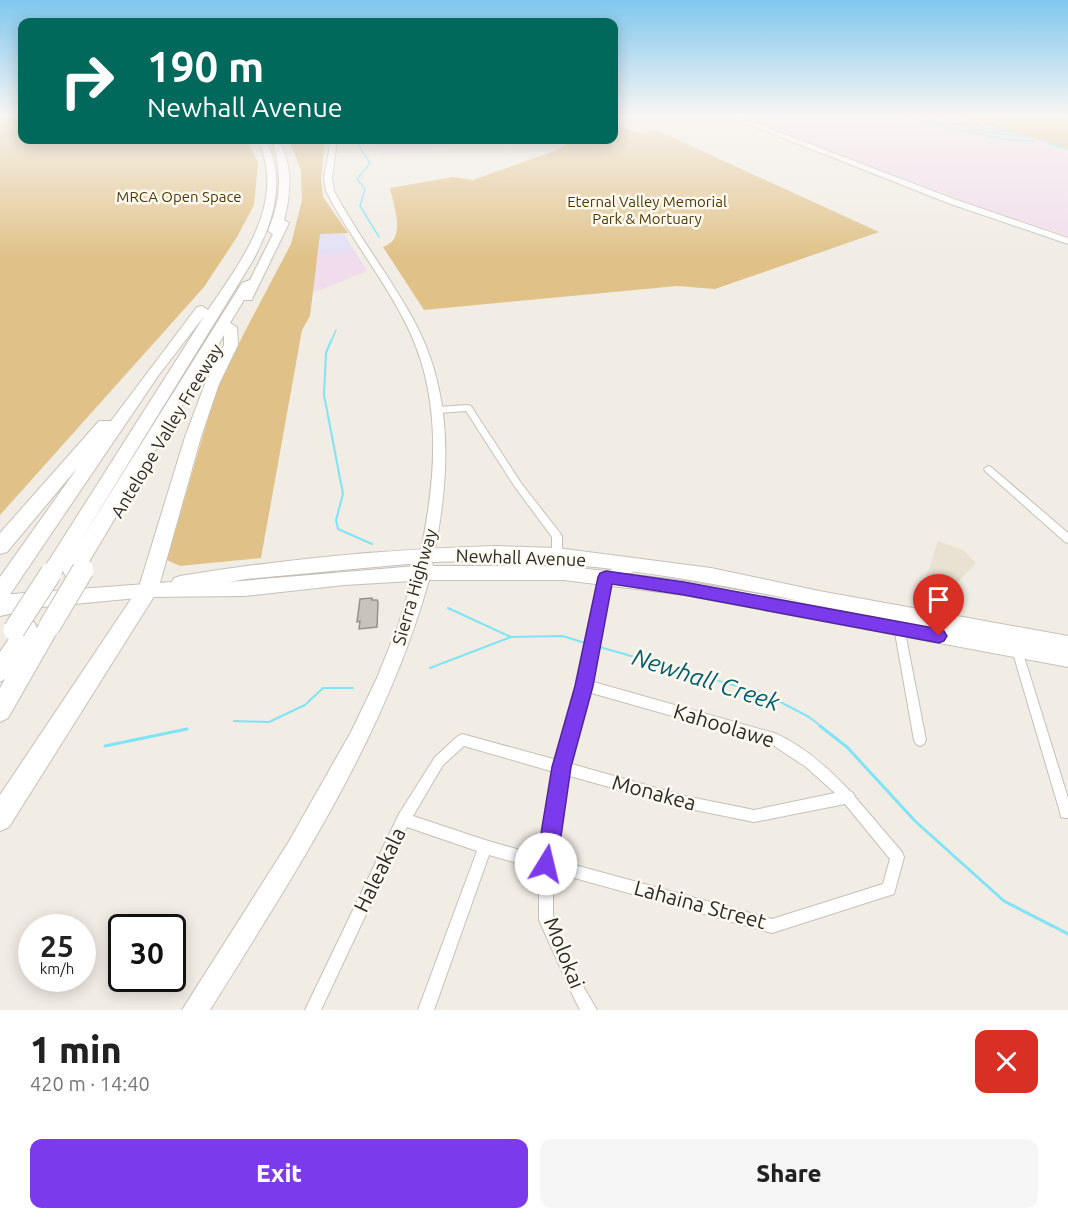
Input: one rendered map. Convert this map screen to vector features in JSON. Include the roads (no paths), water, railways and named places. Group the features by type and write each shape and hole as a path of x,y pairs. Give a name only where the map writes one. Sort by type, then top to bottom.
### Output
{"highway":[{"name":"Antelope Valley Freeway","path":"0,651 32,628 67,571 203,327 246,267 269,212 271,170 269,162"},
{"path":"67,571 266,241 274,218 279,189 279,162"},
{"name":"Antelope Valley Freeway","path":"0,710 32,628 67,571 230,327 261,274 282,231 288,211 291,176 288,162"},
{"path":"6,585 153,373 225,281 246,267"},
{"path":"0,818 148,590 193,437 231,345 230,327"},
{"path":"0,546 153,373"},
{"path":"0,605 46,599"},
{"path":"0,671 32,628"},
{"path":"0,693 32,628"}],"main road":[{"name":"Sierra Highway","path":"195,1010 332,787 383,684 408,621 425,564 439,501 441,440 431,371 417,335 330,191 328,178 331,162"},
{"path":"851,162 962,205 1068,241"},
{"name":"Newhall Avenue","path":"46,599 148,590 244,589 344,578 496,553 557,555 711,575 1006,640 1033,643 1043,639 1067,654"},
{"name":"Newhall Avenue","path":"425,564 504,572 564,573 606,577 684,588 899,627 984,636 1017,650 1067,654"}],"street":[{"path":"438,410 468,408 518,485 553,530 556,536 557,555 564,573"},
{"path":"988,469 1068,539"},
{"path":"504,572 519,563 546,562 557,555"},
{"path":"606,577 621,569 685,578 711,575"},
{"name":"Molokai","path":"589,1010 546,920 546,864 561,767 584,686 606,577"},
{"path":"899,627 920,740"},
{"path":"1017,650 1066,812"},
{"name":"Kahoolawe","path":"584,686 774,738 801,753 849,797"},
{"name":"Monakea","path":"462,740 685,802 754,816 849,797"},
{"name":"Haleakala","path":"313,1010 404,819 439,761 462,740"},
{"name":"Lahaina Street","path":"404,819 485,847 772,926 889,889 897,856 849,797"},
{"path":"426,1010 485,847"}],"waterway":[{"name":"Newhall Creek","path":"369,162 357,179 365,189 360,206 379,237"},
{"name":"Newhall Creek","path":"331,342 336,330"},
{"name":"Newhall Creek","path":"331,341 326,353 324,395 343,494 336,520 338,529 372,544"},
{"name":"Newhall Creek","path":"448,608 511,637"},
{"name":"Newhall Creek","path":"511,637 563,636 588,644"},
{"path":"430,668 511,637"},
{"name":"Newhall Creek","path":"596,646 765,694 809,717 822,727"},
{"path":"234,721 269,722 305,705 323,688 353,688"},
{"name":"Newhall Creek","path":"820,726 847,747 915,821 1004,901 1068,934"},
{"path":"105,746 187,729"}],"park label":[{"name":"MRCA Open Space","path":"179,197"},
{"name":"Eternal Valley Memorial Park & Mortuary","path":"647,210"}]}
